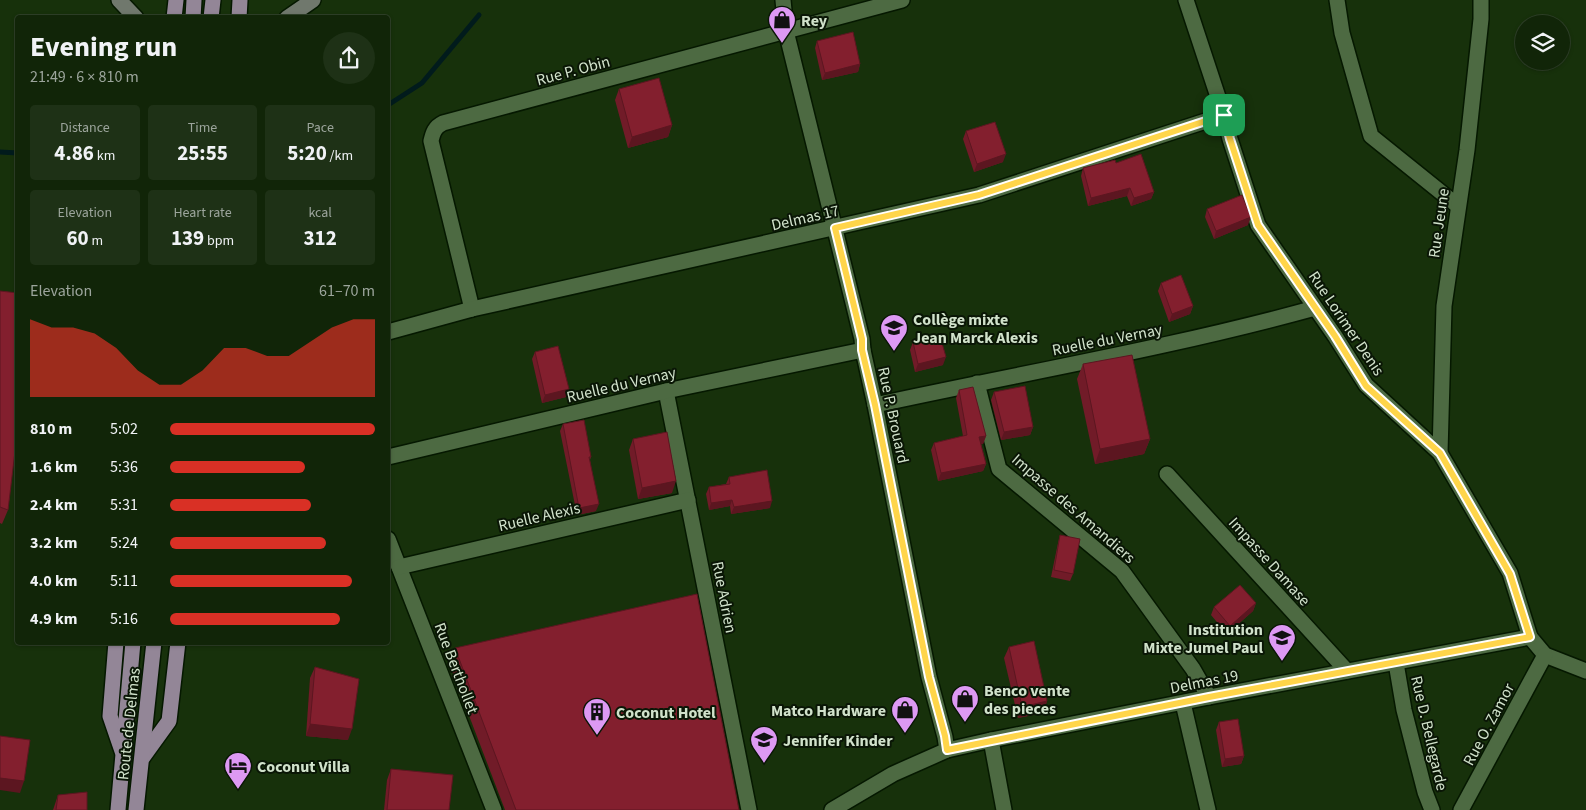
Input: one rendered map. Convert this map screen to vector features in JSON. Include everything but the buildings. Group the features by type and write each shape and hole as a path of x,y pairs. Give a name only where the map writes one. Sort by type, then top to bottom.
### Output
{"main road":[{"path":"119,0 133,15"},
{"path":"174,15 176,0"},
{"path":"193,15 194,0"},
{"path":"211,15 213,0"},
{"path":"239,15 240,0"},
{"path":"291,15 313,0"},
{"path":"116,645 110,716 124,757"},
{"name":"Route de Delmas","path":"118,810 133,645"},
{"name":"Route de Delmas","path":"136,810 154,645"},
{"path":"142,758 169,721 178,645"}],"street":[{"name":"Rue P. Brouard","path":"783,0 786,31 862,339 862,350 875,405 929,677 947,750"},
{"name":"Rue P. Obin","path":"472,309 431,141 437,126 453,120 902,0"},
{"name":"Rue Lorimer Denis","path":"1186,0 1258,225 1335,336 1366,386 1440,453 1510,574 1530,637"},
{"path":"1337,0 1342,33 1371,136 1458,206"},
{"name":"Rue Jeune","path":"1440,453 1444,306 1467,150 1481,19 1481,0"},
{"name":"Delmas 17","path":"390,331 472,309 979,195 1224,115"},
{"name":"Ruelle du Vernay","path":"875,405 1171,344 1315,308"},
{"name":"Ruelle du Vernay","path":"390,457 666,391 862,350"},
{"name":"Impasse des Amandiers","path":"977,383 1000,469 1122,571 1193,669 1209,697"},
{"name":"Rue Adrien","path":"666,391 749,810"},
{"name":"Impasse Damase","path":"1167,474 1347,671"},
{"name":"Ruelle Alexis","path":"399,567 688,500"},
{"name":"Rue Berthollet","path":"390,543 494,810"},
{"path":"1530,637 1545,655 1586,671"},
{"name":"Delmas 19","path":"832,810 892,774 947,750 1209,697 1530,637"},
{"name":"Rue O. Zamor","path":"1461,810 1545,655"},
{"name":"Rue D. Bellegarde","path":"1396,663 1404,710 1425,792 1432,810"},
{"path":"1183,703 1208,810"},
{"path":"991,740 1004,810"}],"waterway":[{"path":"390,104 422,83 479,15"},
{"path":"0,152 15,153"}],"place":[{"name":"Rey","path":"782,44"},
{"name":"Collège mixte Jean Marck Alexis","path":"894,352"},
{"name":"Institution Mixte Jumel Paul","path":"1282,662"},
{"name":"Benco vente des pieces","path":"965,723"},
{"name":"Matco Hardware","path":"905,734"},
{"name":"Coconut Hotel","path":"597,736"},
{"name":"Jennifer Kinder","path":"764,764"},
{"name":"Coconut Villa","path":"238,790"}],"route":[{"path":"1224,115 1258,225 1335,336 1366,386 1440,453 1510,574 1530,637 1209,697 947,750 929,677 875,405 862,350 862,339 835,228 979,195 1224,115"}]}
